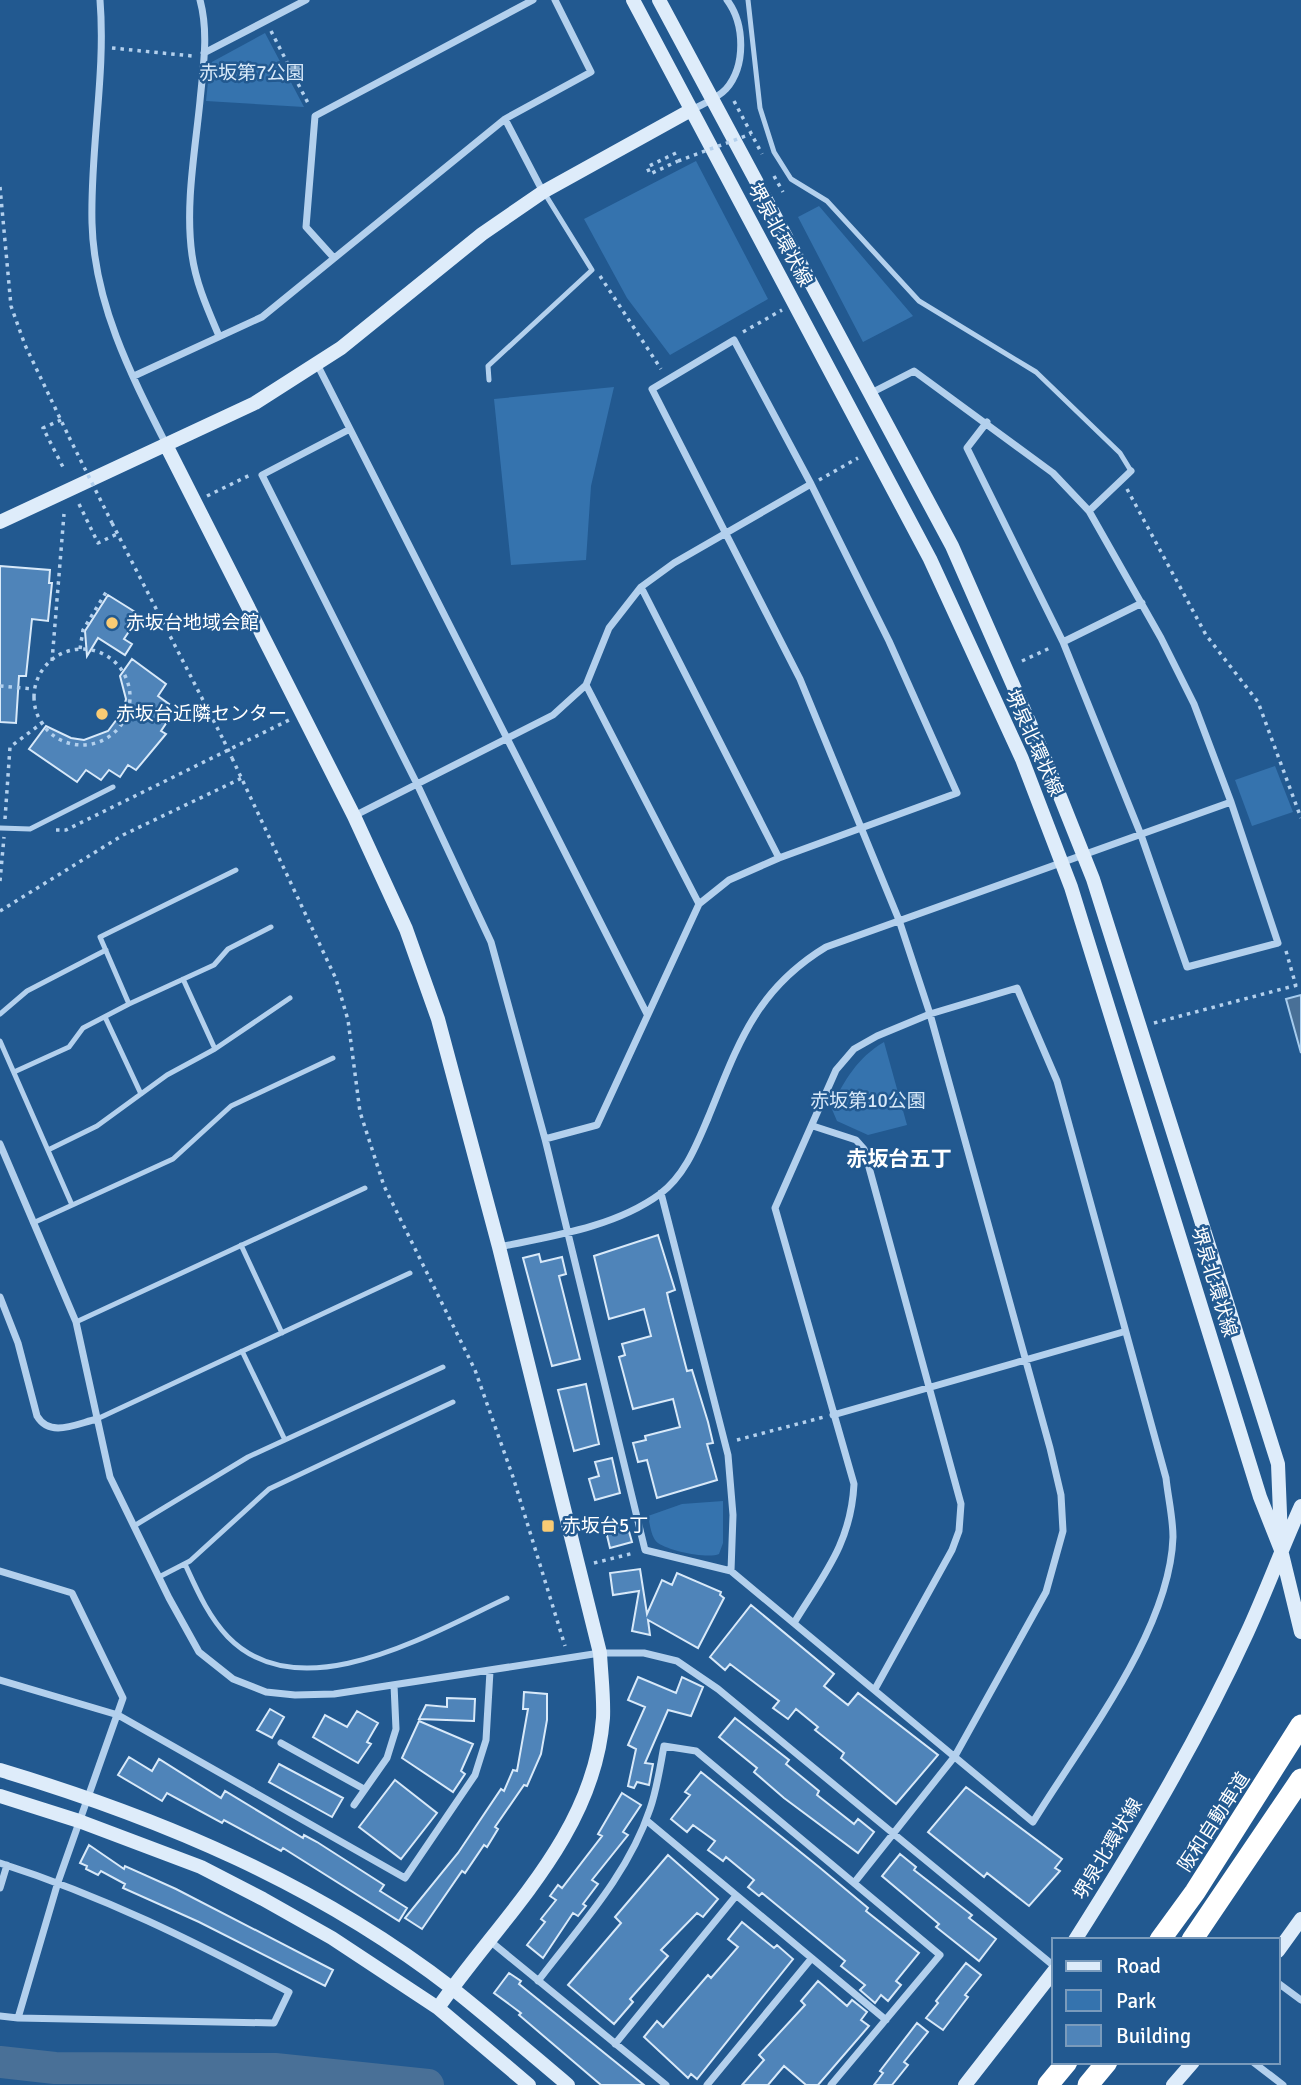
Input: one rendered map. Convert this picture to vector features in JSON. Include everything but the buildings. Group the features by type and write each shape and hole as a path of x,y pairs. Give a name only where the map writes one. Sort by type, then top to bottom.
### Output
{"highway":[{"name":"阪和自動車道","path":"1161,1938 1195,1892 1301,1725"},
{"path":"1193,1938 1301,1779"},
{"path":"1048,2085 1065,2064"},
{"path":"1088,2085 1105,2064"}],"main road":[{"name":"堺泉北環状線","path":"633,0 930,559 1022,759 1063,862 1260,1497 1281,1550"},
{"name":"堺泉北環状線","path":"659,0 952,546 1083,854 1278,1464 1281,1550 1247,1633 1208,1712 1134,1847 1076,1938"},
{"path":"0,522 255,403 317,364 482,234 543,192 691,110"},
{"path":"166,445 354,816 406,929 438,1019 499,1247 600,1653 603,1718 589,1781 567,1836 438,2008"},
{"path":"1301,1506 1281,1550 1301,1632"},
{"path":"0,1770 89,1797 216,1847 278,1878 346,1917 452,1988 568,2085"},
{"path":"0,1796 79,1821 201,1867 263,1899 332,1938 438,2008 529,2085"},
{"path":"1280,1948 1301,1919"},
{"path":"965,2085 1052,1974"},
{"path":"1173,2085 1191,2064"}],"street":[{"path":"100,0 102,28 92,226 101,285 117,343 166,445"},
{"path":"200,0 204,14 204,53 190,205 191,243 201,294 219,336"},
{"path":"204,53 306,0"},
{"path":"334,258 306,228 315,116 533,0"},
{"path":"134,376 262,317 505,119 591,72 555,0"},
{"path":"691,110 724,92 734,78 740,61 735,11 727,0"},
{"path":"505,119 543,192"},
{"path":"545,1139 597,1125 699,904 729,880 779,858 863,828 957,793 889,641 811,484 734,340 652,389 800,679 863,828 900,920 930,1014 1061,1495 1063,1531 1046,1592 955,1756 853,1882"},
{"path":"317,364 646,1014"},
{"path":"871,393 914,371 986,422 1053,473 1089,511 1142,603 1194,704 1231,802 1278,943 1187,967 1141,835 1063,642 967,448 986,422"},
{"path":"350,429 262,475 418,786 491,942 545,1139 645,1550 731,1571 1032,1822 1145,1642 1165,1585 1173,1536 1166,1478 1057,1081 1017,988 930,1014 877,1036 854,1049 836,1070 775,1208 854,1484 852,1513 843,1542 794,1623"},
{"path":"1089,511 1131,471"},
{"path":"354,816 507,741 553,715 586,685 609,628 641,587 725,533 811,484"},
{"path":"641,587 779,858"},
{"path":"1063,642 1142,603"},
{"path":"586,685 699,904"},
{"path":"499,1247 567,1233 632,1212 676,1180 691,1156 740,1041 766,996 796,965 826,947 1231,802"},
{"path":"813,1126 856,1140 864,1149 957,1481 961,1504 959,1531 952,1550 875,1689"},
{"path":"0,1144 76,1322 110,1477 199,1652 233,1679 266,1692 295,1695 394,1685 600,1653 644,1653 677,1661 694,1669 1052,1964"},
{"path":"661,1193 725,1443 733,1515 731,1571"},
{"path":"0,1297 18,1343 37,1416 42,1425 51,1429 97,1419"},
{"path":"833,1415 1124,1332"},
{"path":"0,1571 72,1592 123,1698 58,1882 18,2018"},
{"path":"0,1680 118,1715 405,1878 474,1775 486,1740 490,1671"},
{"path":"354,1805 387,1758 396,1729 394,1685"},
{"path":"281,1743 364,1789"},
{"path":"538,1981 617,1877 646,1821 664,1746 696,1751 940,1955 831,2085"},
{"path":"646,1821 734,1897 886,2020"},
{"path":"0,1888 4,1864 58,1882 179,1933 289,1992 274,2023 0,2016"},
{"path":"615,2043 734,1897"},
{"path":"490,1941 666,2085"},
{"path":"707,2085 811,1959"},
{"path":"1280,1984 1301,2000"},
{"path":"1256,2064 1283,2085"}],"lane":[{"path":"748,0 761,108 774,152 791,179 827,201 919,301 1036,372 1120,453 1131,471"},
{"path":"489,380 488,366 592,270 543,192"},
{"path":"2,828 30,829 113,788"},
{"path":"130,1004 100,937 236,870"},
{"path":"14,1072 69,1047 83,1028 214,965 228,949 271,927"},
{"path":"0,1014 27,991 106,950"},
{"path":"183,979 215,1049"},
{"path":"48,1150 97,1126 167,1074 215,1049 290,998"},
{"path":"105,1017 141,1094"},
{"path":"0,1041 72,1205"},
{"path":"33,1223 173,1159 231,1106 333,1058"},
{"path":"76,1322 365,1188"},
{"path":"241,1245 282,1333"},
{"path":"97,1419 410,1273"},
{"path":"242,1351 285,1440"},
{"path":"134,1526 248,1457 443,1367"},
{"path":"159,1577 185,1564 269,1489 453,1402"},
{"path":"185,1564 207,1611 230,1639 266,1661 301,1667 344,1665 384,1654 507,1598"}],"path":[{"path":"266,21 315,116"},
{"path":"112,48 193,56 204,53"},
{"path":"676,152 647,167 650,174 751,134 734,101"},
{"path":"0,187 11,306 25,345 112,523 224,741 336,979 348,1020 360,1112 384,1186 475,1370 513,1476 568,1660"},
{"path":"592,270 604,279 658,363 666,381"},
{"path":"734,340 783,309"},
{"path":"61,420 43,428 65,471"},
{"path":"811,484 863,456"},
{"path":"207,496 251,474 262,475"},
{"path":"1121,482 1206,635 1258,702 1301,818"},
{"path":"79,504 98,543 118,534"},
{"path":"52,661 64,514"},
{"path":"80,649 83,630 108,589"},
{"path":"1022,661 1063,642"},
{"path":"80,649 105,655 123,673 130,699 127,714 109,737 81,745 54,737 44,722 34,689 40,675 52,661 80,649"},
{"path":"0,686 34,689"},
{"path":"30,829 66,830 289,720"},
{"path":"0,881 10,747 44,722"},
{"path":"0,911 123,835 242,778"},
{"path":"1154,1023 1298,985 1286,950 1278,943"},
{"path":"725,1443 833,1415"},
{"path":"578,1566 645,1550"}],"green space":[{"name":"赤坂第7公園","path":"265,33 304,107 206,101 210,63"},
{"path":"696,161 768,299 670,355 627,298 584,219"},
{"path":"819,206 913,316 863,342 798,217"},
{"path":"614,387 591,486 586,560 511,565 494,399"},
{"path":"1275,766 1293,812 1252,826 1235,780"},
{"name":"赤坂第10公園","path":"884,1042 907,1125 868,1135 837,1121 831,1107 859,1062"},
{"path":"723,1501 723,1543 719,1554 706,1556 679,1551 663,1546 654,1538 648,1516 682,1504"}],"shaded area":[{"path":"1301,995 1301,1053 1286,999"}],"waterway":[{"path":"0,2062 55,2068 275,2069 428,2085"}],"place":[{"name":"赤坂台地域会館","path":"112,623"},
{"name":"赤坂台近隣センター","path":"102,714"},
{"name":"赤坂台5丁","path":"548,1526"}],"district":[{"name":"赤坂台五丁","path":"899,1159"}]}
